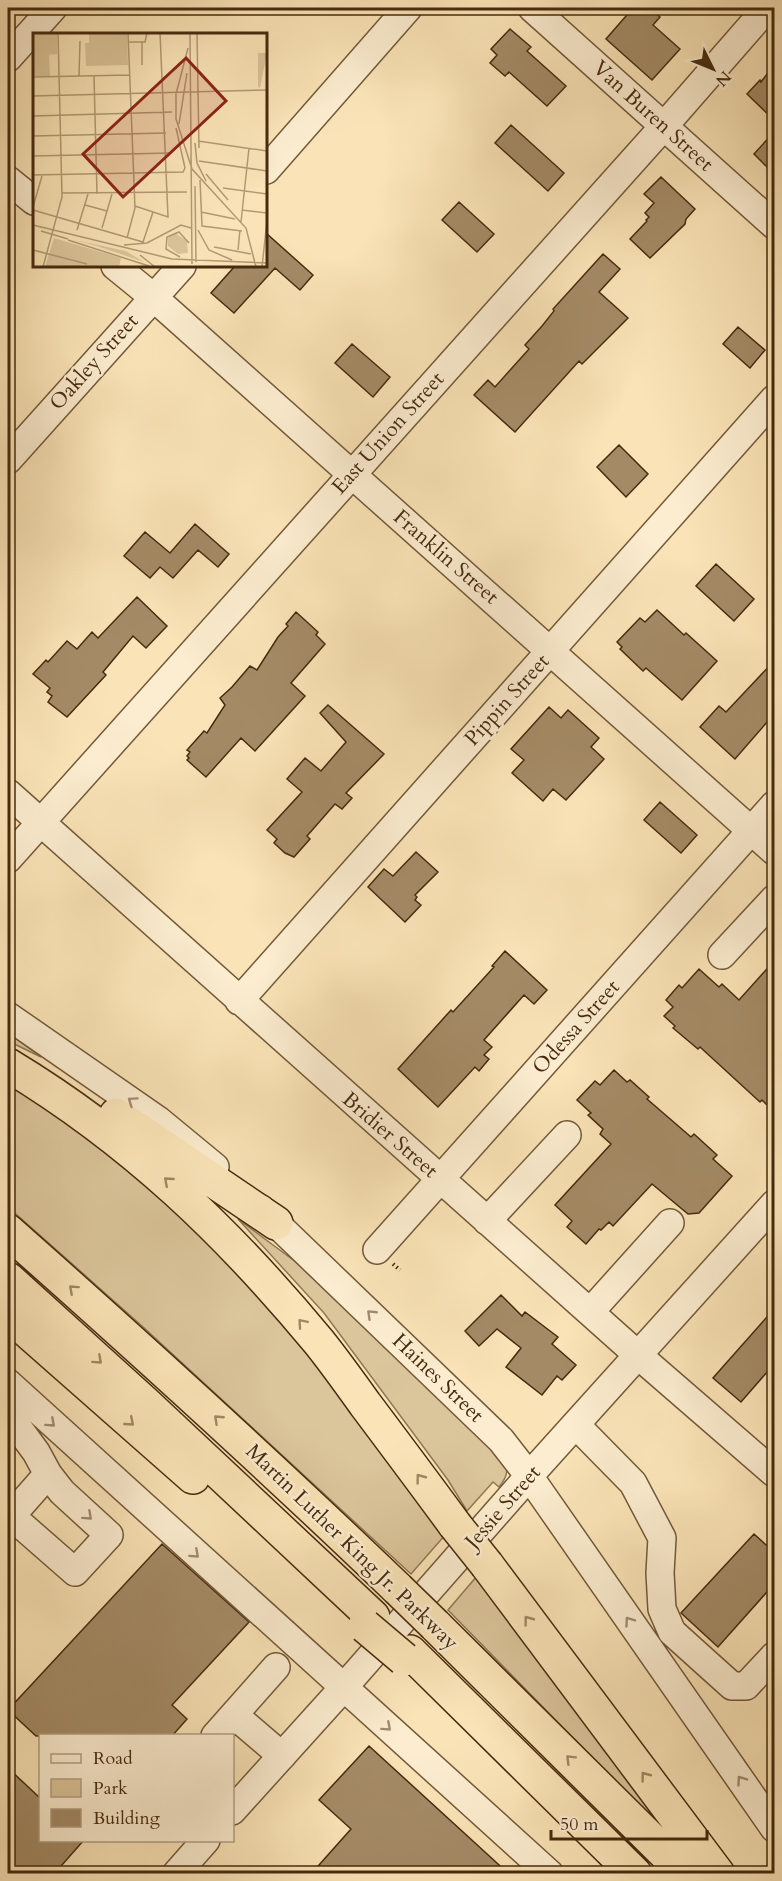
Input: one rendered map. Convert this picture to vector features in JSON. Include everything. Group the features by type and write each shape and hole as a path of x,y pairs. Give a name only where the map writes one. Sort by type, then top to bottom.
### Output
{"highway":[{"path":"8,1058 53,1079 132,1125 276,1223"},
{"path":"8,1065 52,1092 132,1151 171,1185 240,1252 320,1343 718,1874"},
{"name":"Martin Luther King Jr. Parkway","path":"8,1231 175,1380 300,1496 435,1625 686,1874"},
{"name":"Martin Luther King Jr. Parkway","path":"8,1279 179,1434 369,1622 527,1767 635,1874"},
{"path":"8,1314 369,1622"}],"street":[{"path":"8,58 53,8"},
{"path":"267,169 408,8"},
{"name":"Van Buren Street","path":"532,8 774,225"},
{"name":"East Union Street","path":"8,859 767,8"},
{"path":"8,180 33,200"},
{"name":"Franklin Street","path":"116,267 153,297 774,851"},
{"name":"Oakley Street","path":"8,460 181,267"},
{"name":"Pippin Street","path":"239,1001 774,399"},
{"name":"Bridier Street","path":"8,793 239,1001 774,1473"},
{"name":"Odessa Street","path":"377,1250 774,805"},
{"path":"722,955 774,899"},
{"name":"Haines Street","path":"8,1016 158,1120 203,1156 483,1422 529,1476 774,1828"},
{"path":"488,1221 567,1135"},
{"name":"Jessie Street","path":"234,1809 774,1204"},
{"path":"590,1312 670,1223"},
{"path":"8,1383 550,1874"},
{"path":"8,1414 36,1452 48,1473"},
{"path":"576,1425 633,1482 662,1538 660,1574 662,1609 672,1632 732,1686 746,1686 774,1656"},
{"path":"217,1734 276,1667"},
{"path":"234,1714 282,1756"},
{"path":"176,1874 204,1842"}],"green space":[{"path":"8,1032 41,1057 8,1041"},
{"path":"8,1077 43,1099 235,1258 446,1534 411,1574 142,1326 8,1207"},
{"path":"238,1219 300,1265 505,1457 506,1473 499,1487 493,1482 467,1511 448,1480 324,1313"},
{"path":"477,1576 668,1835 448,1610"}],"building":[{"path":"633,8 650,8 660,17 653,25 680,49 652,80 606,39"},
{"path":"510,29 531,47 527,51 566,86 547,106 509,72 505,76 490,63 497,55 491,49"},
{"path":"774,65 774,120 747,94 760,80 761,82"},
{"path":"511,125 564,173 548,191 495,143"},
{"path":"774,132 774,174 754,154"},
{"path":"661,177 695,209 686,219 685,224 650,258 630,239 647,221 649,217 645,213 654,203 644,194"},
{"path":"459,202 494,234 477,252 442,220"},
{"path":"267,234 313,275 300,290 275,268 234,313 211,293 234,267 267,267"},
{"path":"603,254 620,269 599,292 628,318 582,364 579,361 515,432 474,395 488,380 495,387 529,349 525,345 554,311 553,309"},
{"path":"738,327 765,350 750,368 723,344"},
{"path":"352,344 390,377 373,397 335,363"},
{"path":"619,445 648,474 626,497 597,467"},
{"path":"195,524 229,554 218,567 198,550 173,578 160,567 150,578 124,556 145,532 170,553"},
{"path":"716,564 754,599 734,621 696,586"},
{"path":"137,597 167,626 146,648 133,636 103,672 106,675 67,717 48,702 52,696 47,692 50,688 33,674 46,660 48,662 67,641 77,649 92,632 98,638"},
{"path":"657,610 717,661 682,700 646,668 643,671 620,649 622,647 617,642 640,618 645,622"},
{"path":"296,612 318,632 316,635 325,644 291,683 305,696 255,751 241,738 206,777 187,760 190,752 187,750 204,731 207,733 225,705 220,698 250,666 257,670"},
{"path":"774,661 774,714 735,759 700,727 719,706 726,712"},
{"path":"328,705 384,754 346,793 352,798 342,809 335,804 307,836 310,839 294,857 285,853 274,843 277,839 267,830 302,792 287,779 305,758 321,771 346,742 320,713"},
{"path":"549,707 561,718 568,710 599,738 591,747 604,759 566,800 553,789 543,801 512,773 524,760 511,749"},
{"path":"660,802 697,835 681,853 644,820"},
{"path":"416,852 438,872 415,895 417,897 415,900 421,905 405,922 368,887 384,869 393,876"},
{"path":"505,951 547,990 534,1004 524,995 484,1040 492,1047 484,1055 489,1059 479,1071 475,1067 438,1107 398,1069 451,1010 453,1012 494,967 492,966"},
{"path":"774,961 774,1112 700,1047 698,1049 673,1028 675,1026 664,1016 673,1007 666,1000 679,985 682,988 699,969 719,987 722,984 739,1000"},
{"path":"614,1070 627,1082 630,1080 649,1097 647,1099 691,1137 694,1134 717,1155 713,1159 732,1176 699,1213 688,1214 652,1184 613,1226 609,1222 601,1230 599,1229 586,1244 567,1227 572,1221 555,1205 611,1144 600,1134 603,1129 588,1115 591,1113 577,1100 595,1081 600,1085"},
{"path":"501,1295 522,1316 525,1312 558,1337 552,1344 576,1365 562,1380 557,1376 542,1395 506,1367 521,1348 497,1329 479,1346 465,1331"},
{"path":"774,1309 774,1364 741,1402 713,1378"},
{"path":"754,1534 774,1552 774,1584 718,1647 681,1613"},
{"path":"162,1544 249,1622 172,1705 187,1719 174,1734 39,1734 36,1736 8,1710"},
{"path":"369,1746 509,1874 311,1874 351,1829 319,1800"},
{"path":"8,1768 39,1797 39,1842 82,1842 54,1874 8,1874"}]}
